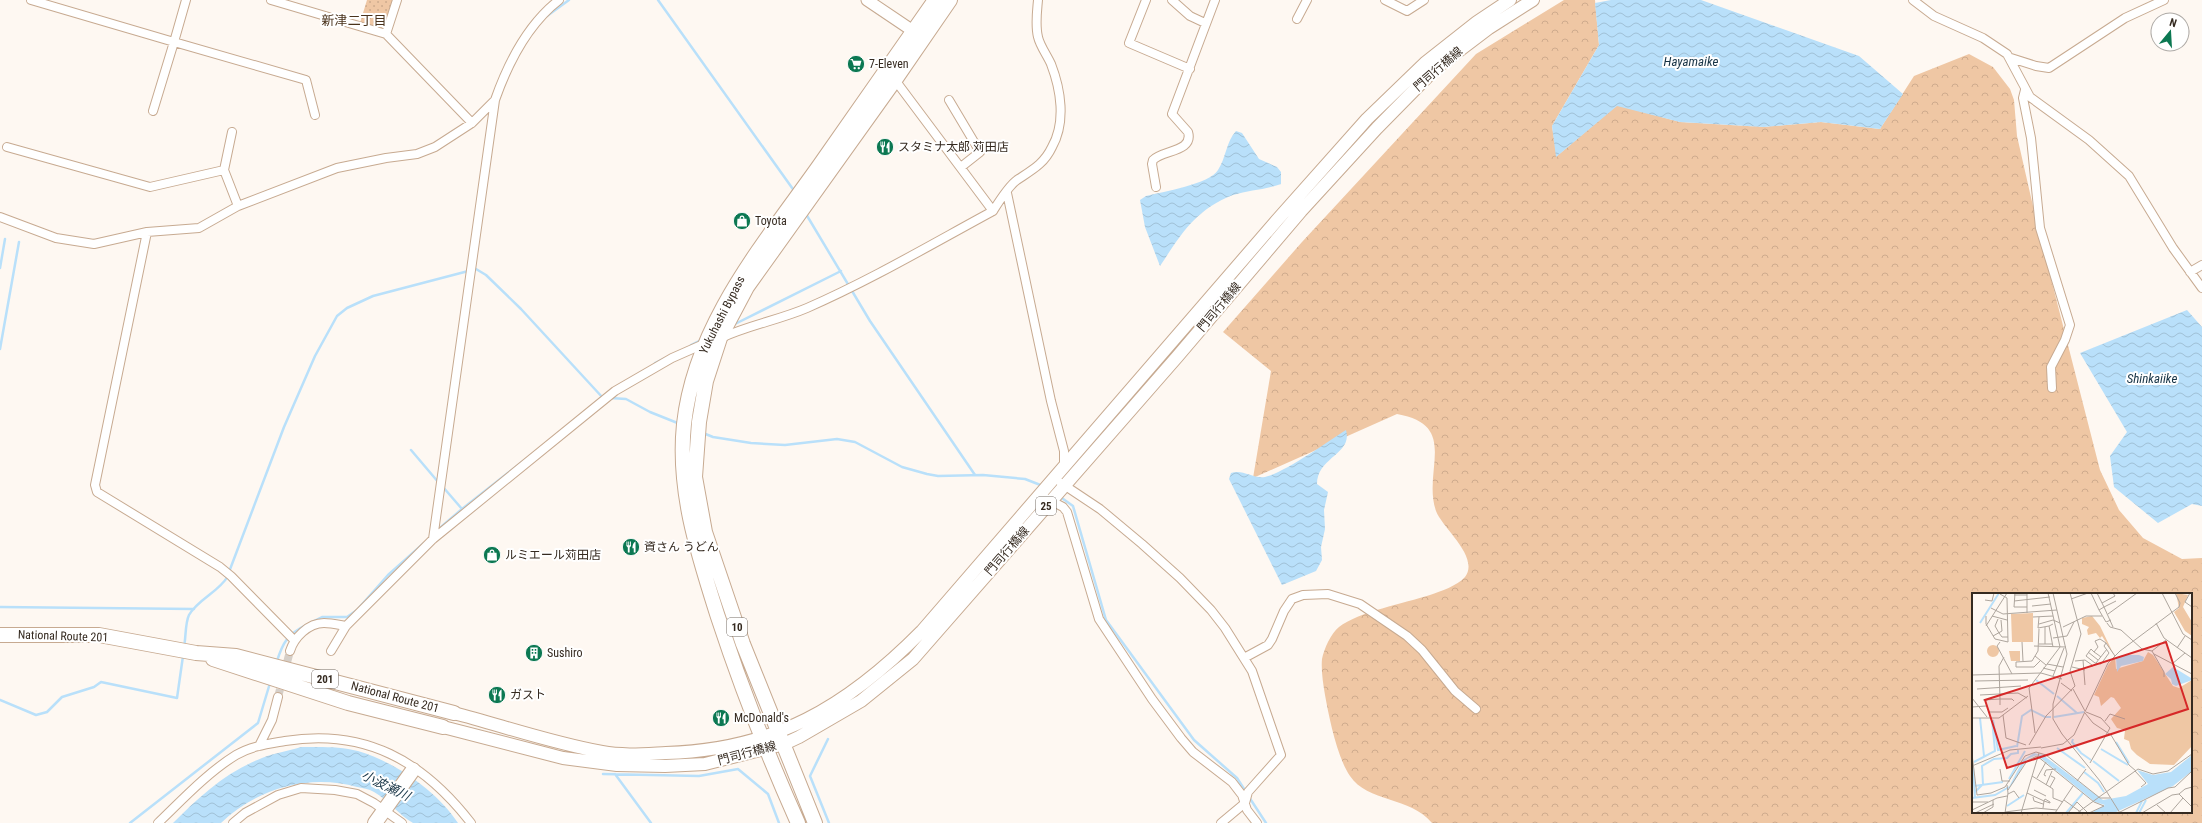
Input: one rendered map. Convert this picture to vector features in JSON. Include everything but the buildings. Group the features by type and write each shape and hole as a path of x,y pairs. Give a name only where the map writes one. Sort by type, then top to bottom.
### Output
{"highway":[{"name":"10","path":"918,34 935,0"},
{"name":"10","path":"918,34 950,0"},
{"name":"Yukuhashi Bypass","path":"815,823 743,644 716,569 705,532 695,477 698,422 706,381 720,338 747,287 895,80 918,34"},
{"name":"Yukuhashi Bypass","path":"798,823 763,744 727,644 701,563 687,506 684,480 684,422 690,389 704,344 738,280 918,34"},
{"name":"National Route 201","path":"0,635 98,635 196,653 236,656 268,663 454,713"},
{"name":"National Route 201","path":"196,653 348,702 444,727"},
{"path":"375,823 413,770"}],"main road":[{"path":"867,0 918,34"},
{"name":"門司行橋線","path":"1060,482 1064,467 1278,219 1368,119 1425,63 1477,22 1510,0"},
{"name":"門司行橋線","path":"444,727 563,758 617,765 666,766 705,764 782,738 838,702 894,660 922,631 1060,482 1302,211 1411,93 1435,69 1489,28 1533,0"},
{"name":"門司行橋線","path":"454,713 567,746 604,752 637,754 687,753 763,744"}],"street":[{"path":"31,0 306,80 315,115"},
{"path":"153,111 186,0"},
{"path":"271,0 386,34 472,123"},
{"path":"386,34 397,0"},
{"path":"433,539 495,100 501,82 532,25 545,10 559,0"},
{"path":"331,650 346,626 433,539 615,391 672,358 739,330 789,315 838,293 993,211 1001,198 1016,181 1044,161 1053,146 1061,124 1061,113 1055,77 1038,39 1036,28 1038,0"},
{"path":"1146,0 1129,43 1190,69"},
{"path":"1172,0 1190,16 1205,23"},
{"path":"1156,186 1152,164 1153,160 1183,146 1188,140 1188,132 1172,114 1190,69 1205,23 1215,0"},
{"path":"1297,19 1307,0"},
{"path":"1385,0 1407,11 1424,0"},
{"path":"1913,0 1934,16 1984,38 2011,58 2036,66 2049,68 2125,18 2164,0"},
{"path":"2011,58 2025,90 2034,100 2089,140 2129,176 2190,272 2202,288"},
{"path":"895,80 993,211"},
{"path":"2025,90 2023,98 2031,138 2040,228 2070,325 2065,340 2051,367 2052,388"},
{"path":"0,217 41,233 82,243 107,241 147,232 199,228 238,206 337,168 386,158 417,154 435,147 472,123 495,100"},
{"path":"949,100 980,152 961,167"},
{"path":"232,132 224,170 238,206"},
{"path":"7,147 150,187 224,170"},
{"path":"1007,193 1033,310 1051,401 1064,451 1064,467"},
{"path":"147,232 95,486 97,492 220,567 294,640"},
{"path":"2190,272 2202,265"},
{"path":"1060,482 1100,509 1180,578 1220,622 1252,671 1281,755 1248,792 1245,803 1221,823"},
{"path":"1045,498 1063,507 1067,512 1099,619 1109,637 1181,738 1194,752 1232,782 1242,795 1247,810 1257,823"},
{"path":"1244,658 1268,645 1284,611 1292,599 1303,595 1328,594 1360,604 1407,636 1422,650 1455,691 1476,708"},
{"path":"290,651 294,640 311,626 324,623 346,626"},
{"path":"259,746 272,720 278,696"},
{"path":"158,823 210,774 237,755 259,746 297,739 328,738 355,741 378,748 415,767 454,802 471,823"},
{"path":"233,823 245,813 278,795 301,788 335,790 357,794 385,809 402,823"}],"green space":[{"path":"367,0 397,0 386,34 359,26"},
{"path":"1564,0 1595,0 1599,45 1552,126 1557,156 1617,105 1680,122 1764,127 1821,122 1880,129 1914,76 1969,54 1993,67 2010,89 2014,100 2017,136 2038,228 2100,470 2119,510 2143,538 2182,559 2202,558 2202,823 1432,823 1413,808 1367,791 1350,776 1345,768 1334,737 1322,668 1322,659 1328,642 1333,633 1339,627 1358,617 1382,608 1430,595 1458,583 1465,577 1468,569 1468,561 1459,543 1436,511 1433,496 1435,452 1433,439 1428,428 1416,420 1397,414 1253,478 1271,371 1223,332 1302,242 1476,54"}],"water":[{"name":"Hayamaike","path":"1611,0 1701,0 1859,56 1903,94 1880,129 1821,122 1764,127 1680,122 1617,106 1556,157 1552,126 1599,45 1595,3"},
{"path":"1236,131 1242,133 1259,159 1277,167 1281,172 1281,184 1269,188 1233,195 1209,208 1190,224 1160,266 1145,227 1140,200 1146,196 1174,190 1196,183 1213,175 1221,165 1230,140"},
{"name":"Shinkaiike","path":"2187,310 2202,327 2202,506 2192,504 2158,523 2114,487 2110,456 2127,432 2080,353"},
{"path":"1346,430 1347,438 1344,445 1323,468 1319,475 1317,484 1328,492 1324,510 1325,529 1321,547 1322,560 1316,571 1282,585 1229,479 1231,473 1240,472 1256,477 1273,475"},
{"name":"小波瀬川","path":"301,747 351,749 386,762 414,779 427,789 439,800 458,823 413,823 372,791 339,783 320,782 302,783 267,793 250,801 221,823 173,823 193,803 237,770 267,756"}],"waterway":[{"path":"547,16 569,0"},
{"path":"658,0 795,192"},
{"path":"806,214 870,321 975,475"},
{"path":"0,268 5,239"},
{"path":"0,349 19,242"},
{"path":"229,572 284,427 315,356 337,316 347,308 373,296 476,269 486,275 521,309 603,398"},
{"path":"733,325 841,271"},
{"path":"691,345 701,340"},
{"path":"655,363 665,358"},
{"path":"610,398 626,399 650,412 680,424"},
{"path":"703,433 713,437 751,443 785,445 837,439 855,442 902,467 927,474 938,476 983,475 1025,479 1043,486"},
{"path":"411,450 439,483"},
{"path":"443,487 462,509 531,455"},
{"path":"1059,496 1073,506 1106,620 1194,740 1237,778 1246,792"},
{"path":"441,527 462,509"},
{"path":"312,622 322,617 347,617 357,610 388,575 424,543"},
{"path":"184,647 189,615 193,609 219,587 228,576"},
{"path":"0,607 194,609"},
{"path":"277,661 284,644 290,635 306,625"},
{"path":"0,700 36,715 47,712 62,697 94,687 101,682 177,698 183,656"},
{"path":"130,823 258,723 270,683"},
{"path":"828,739 810,776 829,823"},
{"path":"603,774 699,776 738,769 768,794 779,823"},
{"path":"615,774 651,823"},
{"path":"1249,797 1266,823"}],"tunnel":[{"path":"278,697 290,651"}],"place":[{"name":"7-Eleven","path":"856,64"},
{"name":"スタミナ太郎 苅田店","path":"885,147"},
{"name":"Toyota","path":"742,221"},
{"name":"資さん うどん","path":"631,547"},
{"name":"ルミエール苅田店","path":"492,555"},
{"name":"Sushiro","path":"534,653"},
{"name":"ガスト","path":"497,695"},
{"name":"McDonald's","path":"721,718"}],"district":[{"name":"新津二丁目","path":"354,20"}]}
